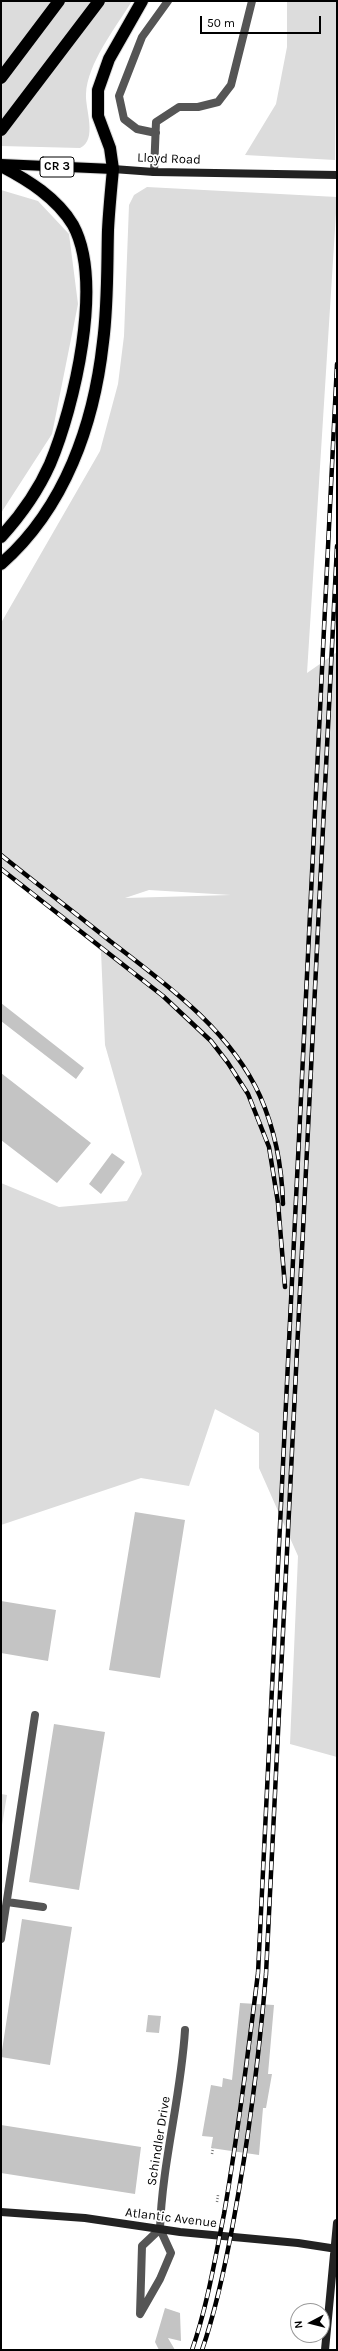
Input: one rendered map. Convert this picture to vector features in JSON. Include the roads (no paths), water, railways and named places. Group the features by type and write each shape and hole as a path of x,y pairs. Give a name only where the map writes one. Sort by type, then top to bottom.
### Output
{"highway":[{"path":"1,78 59,1"},
{"path":"1,130 99,1"},
{"path":"1,564 36,528 59,493 75,457 89,413 103,341 112,169 110,148 98,116 98,90 108,59 142,1"},
{"path":"1,165 38,188 53,200 69,220 83,253 85,293 78,370 63,429 49,465 37,488 14,522 1,537"}],"main road":[{"name":"Lloyd Road","path":"1,165 112,169"}],"street":[{"path":"156,133 137,129 124,119 119,96 142,37 168,1"},
{"path":"154,172 156,122 167,113 179,107 198,107 218,102 231,85 252,1"},
{"name":"Lloyd Road","path":"112,169 154,172 337,175"},
{"path":"1,1939 2,1922 7,1902 36,1715"},
{"path":"7,1902 42,1907"},
{"name":"Schindler Drive","path":"160,2229 161,2208 183,2057 185,2030"},
{"name":"Atlantic Avenue","path":"1,2212 85,2218 160,2229 298,2243 336,2249"},
{"path":"325,2350 336,2249 337,2223"},
{"path":"160,2229 171,2253 160,2279 140,2314 142,2246 160,2229"}],"railway":[{"path":"192,2350 206,2300 224,2214 247,2064 258,1973 337,364"},
{"path":"202,2350 221,2284 239,2188 253,2096 266,1974 337,546"},
{"path":"1,855 153,974 195,1010 232,1050 247,1072 260,1096 270,1122 277,1149 283,1204"},
{"path":"1,869 163,996 211,1041 228,1063 248,1094 269,1147 278,1203 285,1287"}]}
